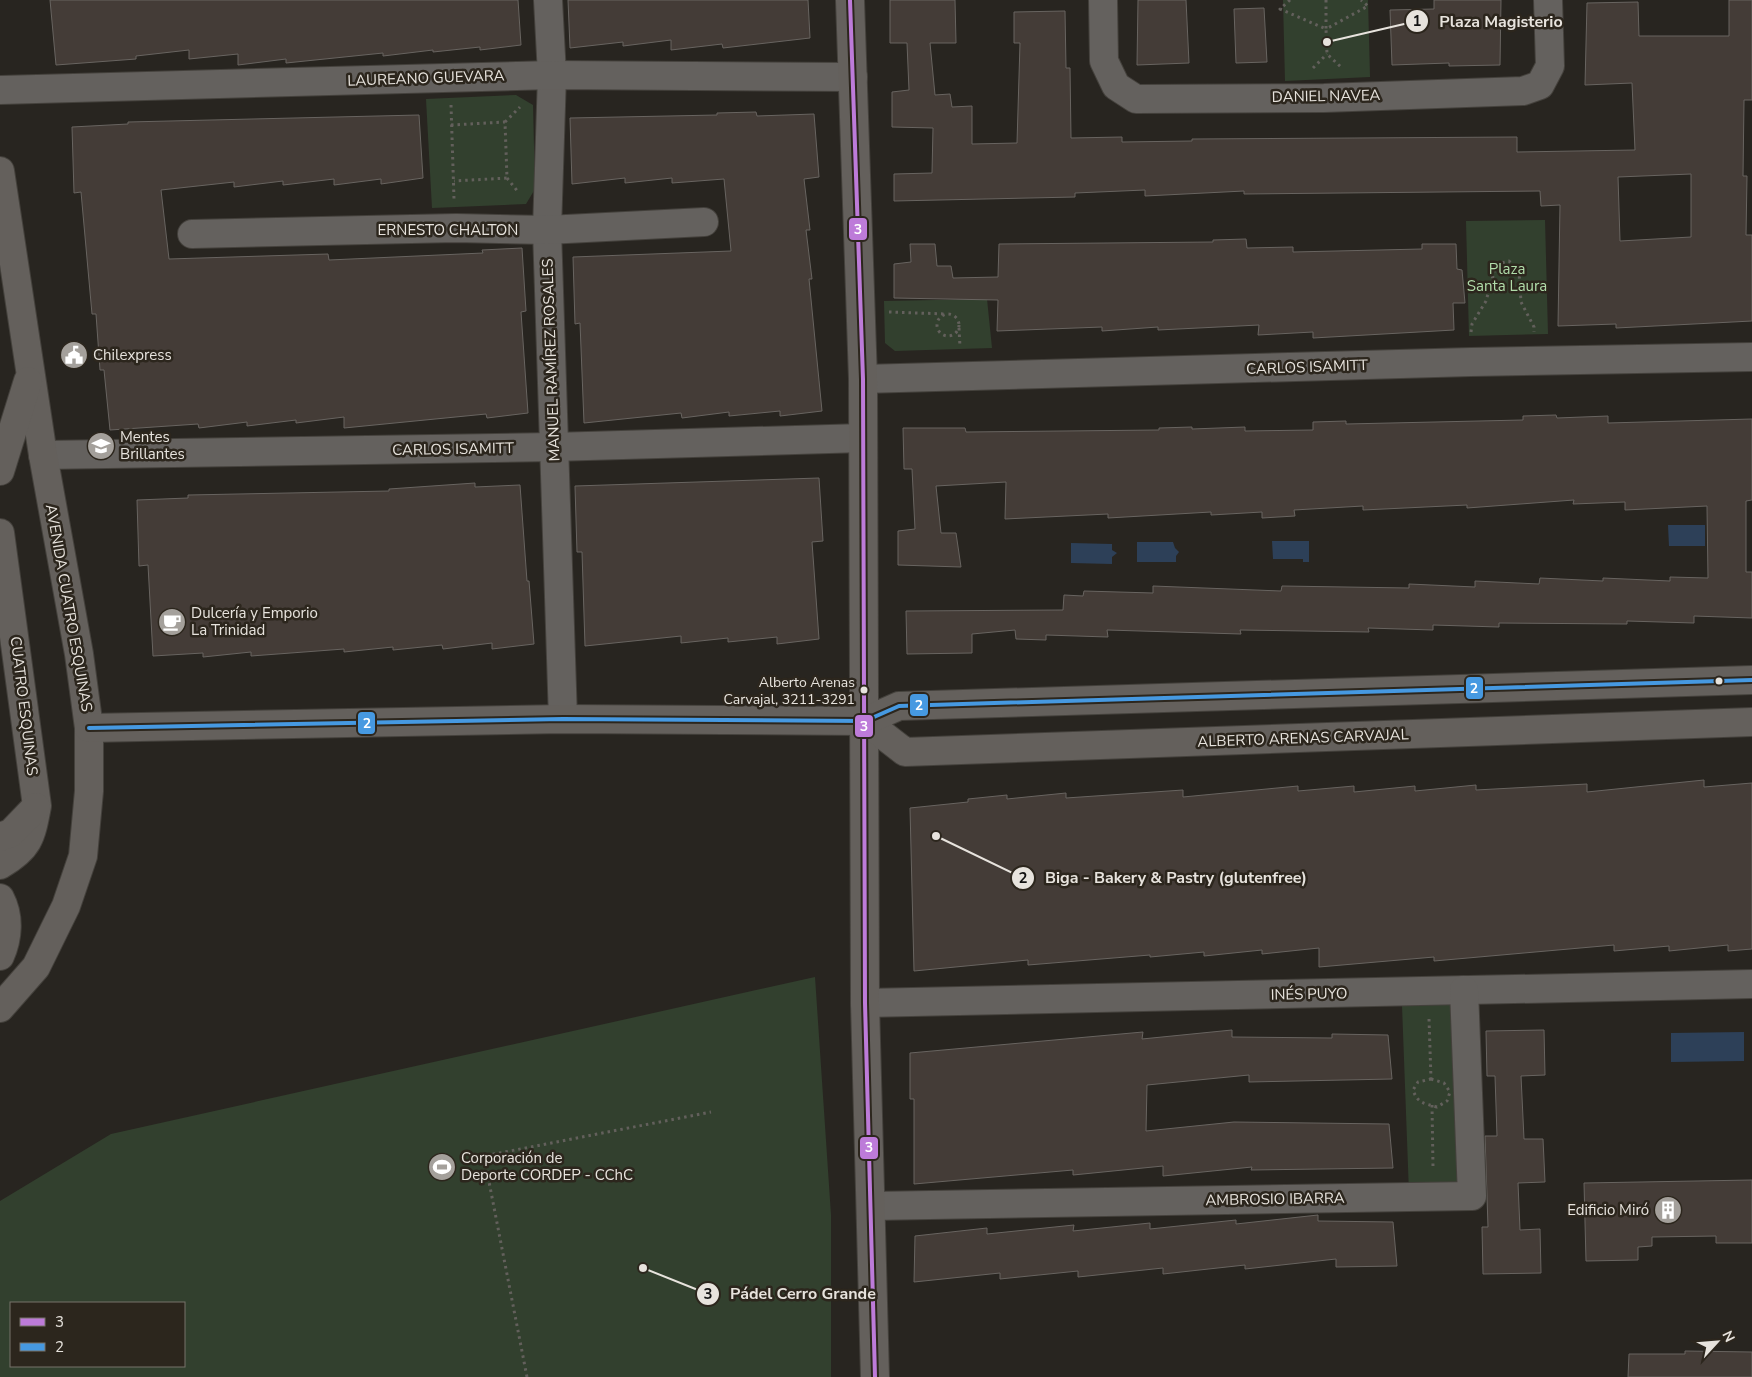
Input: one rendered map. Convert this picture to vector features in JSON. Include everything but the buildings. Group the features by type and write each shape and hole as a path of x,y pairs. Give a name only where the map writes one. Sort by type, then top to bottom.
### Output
{"street":[{"name":"MANUEL RAMÍREZ ROSALES","path":"548,0 552,75 547,230 563,719"},
{"path":"850,0 863,379 865,1003 872,1206 875,1377"},
{"name":"DANIEL NAVEA","path":"1103,0 1104,61 1116,86 1136,99 1372,96 1523,91 1540,85 1550,66 1548,0"},
{"name":"LAUREANO GUEVARA","path":"0,90 552,75 852,77"},
{"path":"0,172 42,455 16,462 0,477"},
{"name":"ERNESTO CHALTON","path":"192,234 456,228 547,230 704,222"},
{"name":"CARLOS ISAMITT","path":"863,379 1471,362 1752,357"},
{"path":"0,472 30,374"},
{"name":"CARLOS ISAMITT","path":"42,455 553,447 863,438"},
{"name":"AVENIDA CUATRO ESQUINAS","path":"0,1008 36,967 66,906 83,856 89,791 89,728 79,654 42,455"},
{"name":"CUATRO ESQUINAS","path":"0,533 37,806 27,844 19,854 0,865"},
{"path":"89,728 563,719 865,721 899,706 1752,680"},
{"name":"ALBERTO ARENAS CARVAJAL","path":"865,721 906,752 1752,722"},
{"path":"0,837 11,833 37,806"},
{"path":"0,898 6,916 7,932 0,956"},
{"name":"INÉS PUYO","path":"865,1003 1752,984"},
{"name":"AMBROSIO IBARRA","path":"872,1206 1472,1196 1464,990"}],"path":[{"path":"1290,0 1280,9 1326,29"},
{"path":"1326,0 1326,54 1372,96"},
{"path":"1326,29 1368,6 1361,0"},
{"path":"449,77 456,228"},
{"path":"452,125 505,122 507,178 454,181"},
{"path":"1471,362 1472,324 1486,302 1494,269 1501,263 1509,261 1519,272 1521,302 1534,327 1534,335"},
{"path":"861,311 953,314 958,319 959,326 953,335 942,334 938,328 940,317 946,314"},
{"path":"1428,991 1431,1078"},
{"path":"1431,1078 1444,1083 1450,1092 1447,1101 1437,1107 1432,1105 1422,1104 1416,1098 1413,1090 1418,1082 1431,1078"},
{"path":"1432,1105 1434,1196"},
{"path":"527,1377 484,1156 711,1112"}],"green space":[{"path":"1283,0 1368,0 1370,77 1285,81"},
{"path":"516,95 533,105 535,189 526,204 432,208 426,99"},
{"name":"Plaza Santa Laura","path":"1545,220 1548,334 1469,336 1466,221"},
{"path":"987,299 992,348 895,351 885,343 884,301"},
{"name":"Corporación de Deporte CORDEP - CChC","path":"815,977 831,1215 831,1377 0,1377 0,1201 111,1134"},
{"path":"1454,1003 1461,1190 1409,1193 1402,1005"}],"water":[{"path":"1668,525 1705,525 1705,546 1669,546"},
{"path":"1272,541 1309,541 1309,562 1303,562 1303,559 1273,559"},
{"path":"1137,542 1173,542 1179,552 1176,556 1176,562 1137,562"},
{"path":"1071,543 1112,544 1112,550 1117,553 1112,557 1112,564 1071,563"},
{"path":"1744,1032 1744,1061 1671,1062 1671,1033"}],"transit line":[{"name":"3","path":"850,0 863,379 865,1003 875,1377"},
{"name":"2","path":"89,728 563,719 865,721 899,706 1752,680"}],"place":[{"name":"Plaza Magisterio","path":"1327,42"},
{"name":"Chilexpress","path":"74,355"},
{"name":"Mentes Brillantes","path":"101,446"},
{"name":"Dulcería y Emporio La Trinidad","path":"172,622"},
{"name":"Alberto Arenas Carvajal, 3211-3291","path":"864,690"},
{"name":"Biga - Bakery & Pastry (glutenfree)","path":"936,836"},
{"name":"Corporación de Deporte CORDEP - CChC","path":"442,1167"},
{"name":"Edificio Miró","path":"1668,1210"},
{"name":"Pádel Cerro Grande","path":"643,1268"}]}
